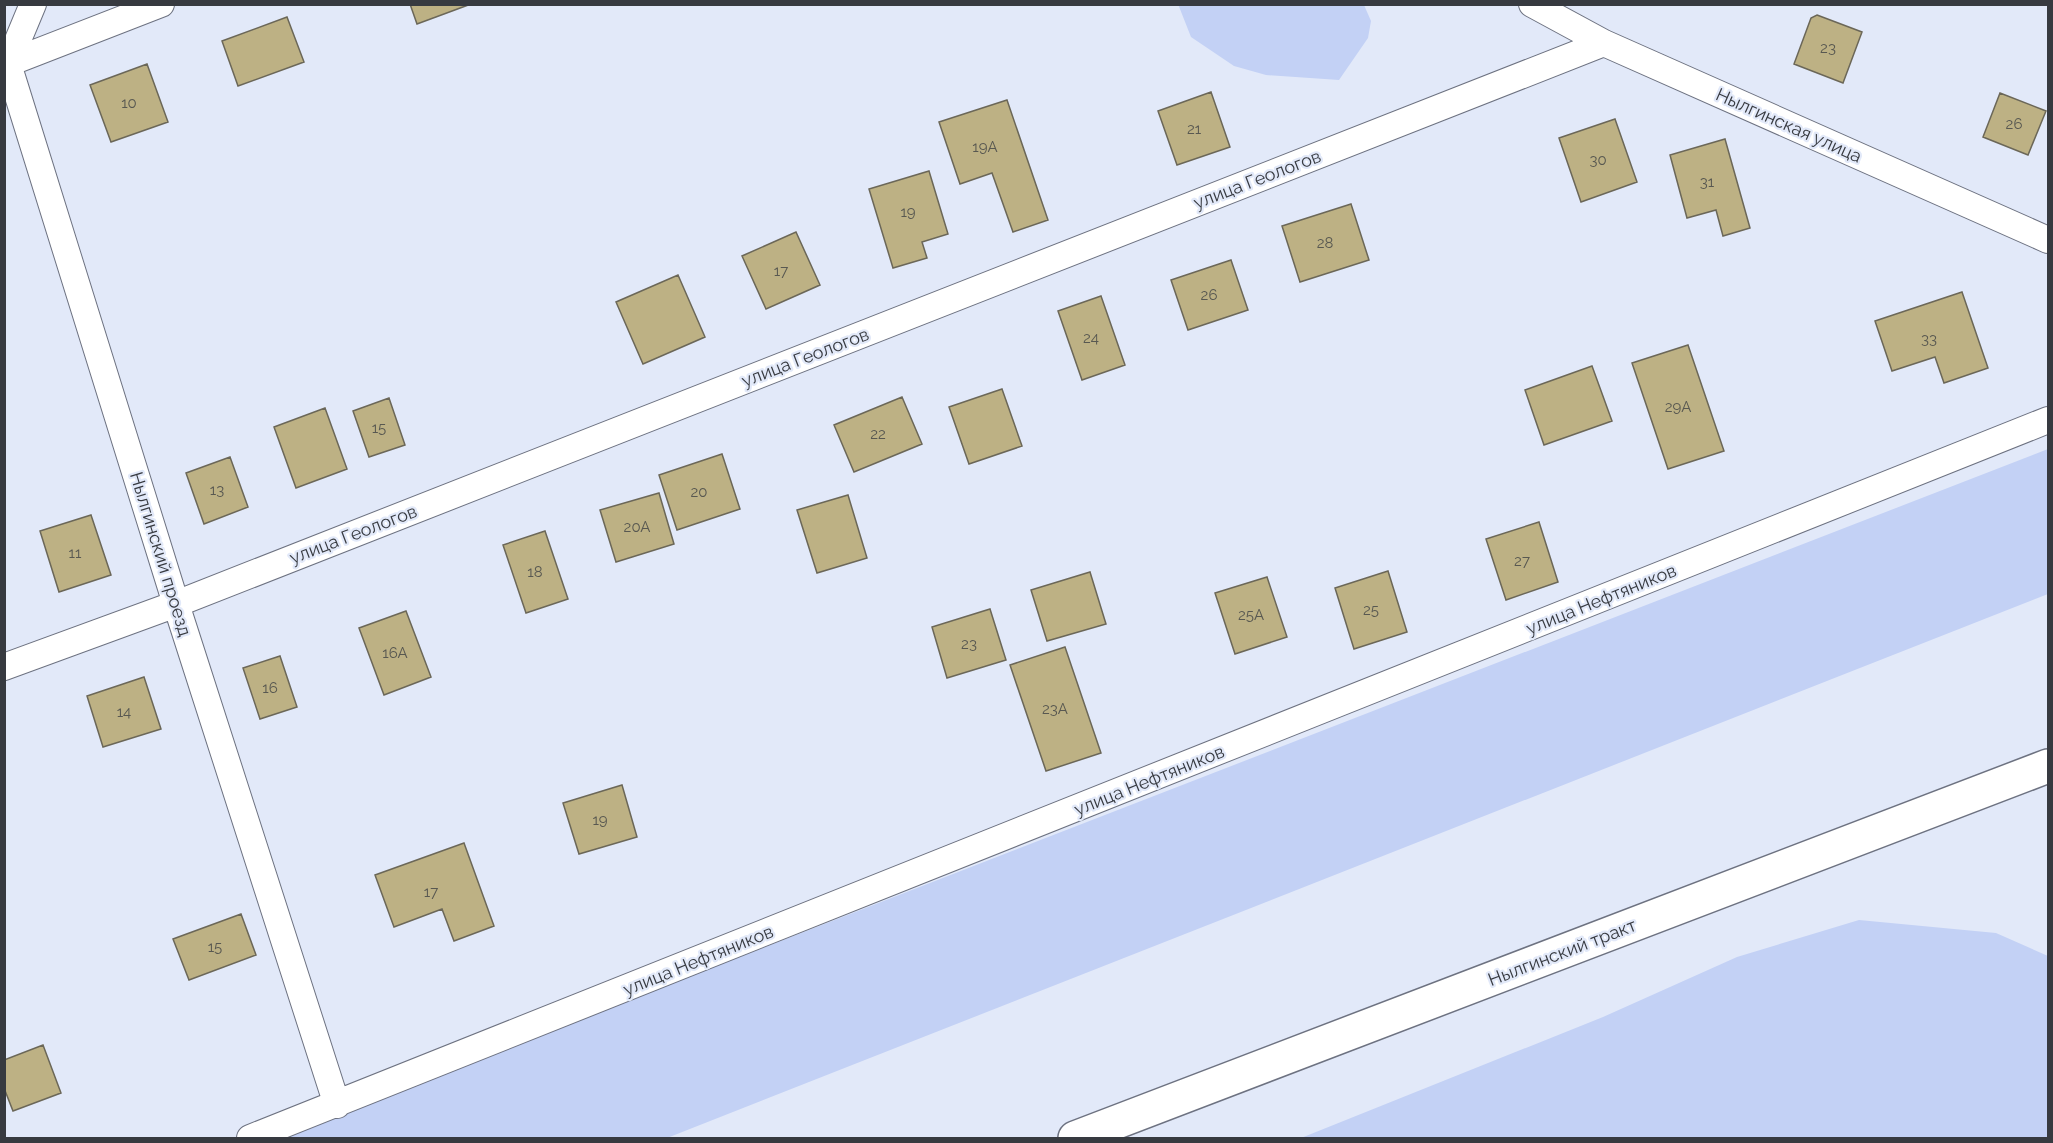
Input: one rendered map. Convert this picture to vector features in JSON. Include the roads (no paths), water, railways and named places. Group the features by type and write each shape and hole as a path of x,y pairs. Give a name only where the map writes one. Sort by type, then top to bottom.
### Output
{"main road":[{"name":"Нылгинский тракт","path":"1075,1138 2049,766"}],"street":[{"path":"6,65 33,4"},
{"path":"6,65 161,4"},
{"name":"Нылгинская улица","path":"1532,4 1604,43 2049,240"},
{"name":"улица Геологов","path":"4,667 176,604 1604,43"},
{"name":"Нылгинский проезд","path":"6,65 337,1105"},
{"name":"улица Нефтяников","path":"250,1138 2049,420"}]}
